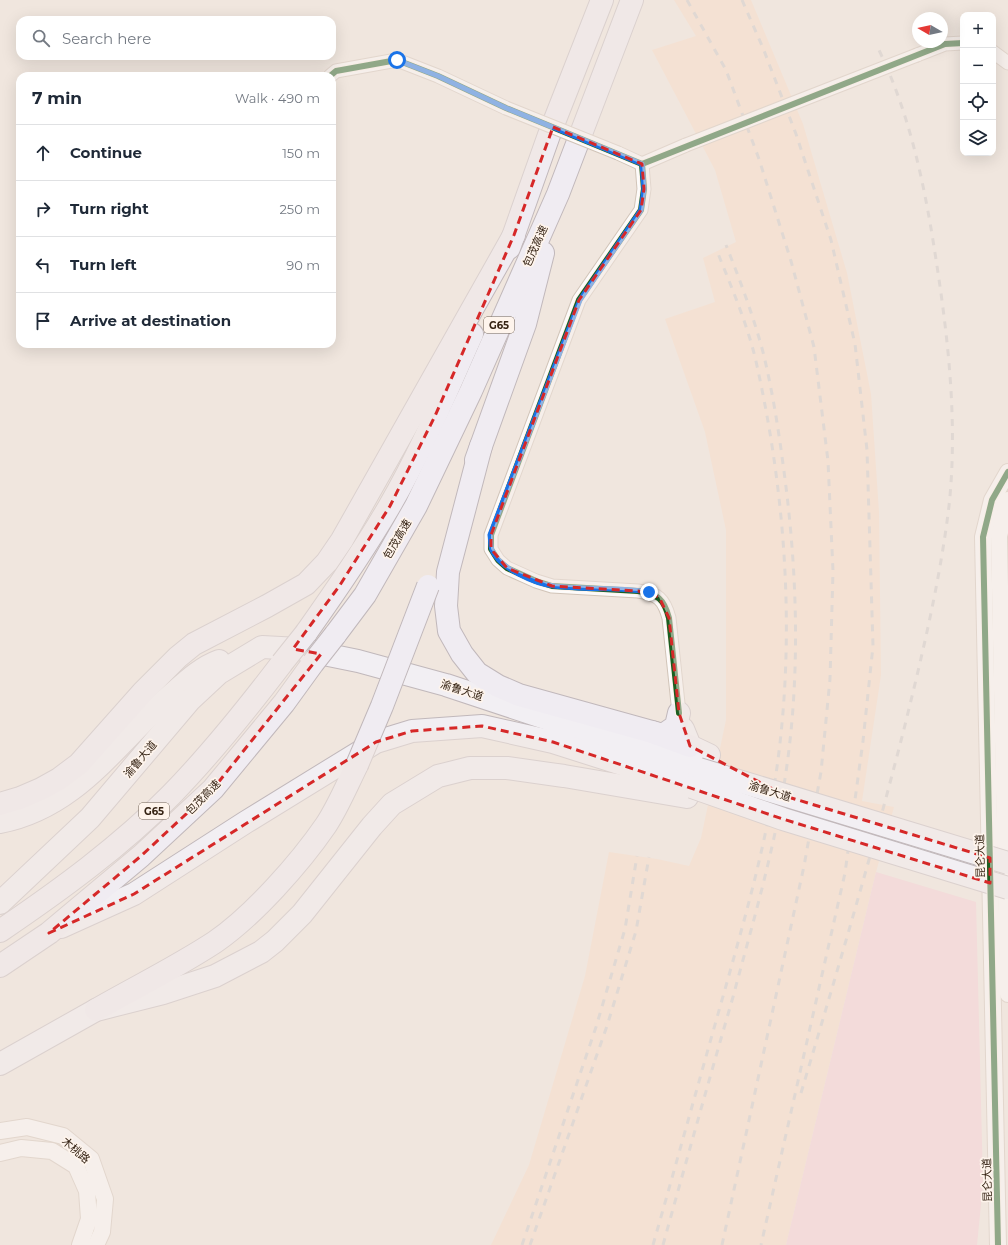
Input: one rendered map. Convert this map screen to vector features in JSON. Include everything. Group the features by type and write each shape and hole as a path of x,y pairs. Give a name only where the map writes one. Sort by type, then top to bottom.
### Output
{"highway":[{"name":"包茂高速","path":"0,931 104,856 170,796 229,732 306,633 340,585 390,506 436,416 487,301 514,235 549,135 602,0"},
{"name":"包茂高速","path":"0,966 49,933 141,856 213,789 284,703 365,595 416,506 471,390 558,194 632,0"},
{"path":"4,1062 199,952 217,940 260,903 308,849 327,824 357,765 382,706 481,446 525,324 558,194"},
{"path":"0,804 20,798 41,789 59,779 79,764 160,673 194,644 290,594 316,575 342,540 514,235"},
{"path":"481,446 448,572 446,606 449,630 462,654 477,673 498,686 519,695 663,735 676,726 679,713"},
{"path":"0,822 25,815 42,808 82,782 100,767 154,709 186,680 215,663 262,647"},
{"name":"渝鲁大道","path":"0,902 90,818 190,700 219,673 262,647 299,649 358,661 446,685 695,771 788,797 1008,863"},
{"path":"679,713 695,771"},
{"path":"49,933 134,894 246,822 376,742 412,731 482,726 695,771"},
{"path":"649,731 695,771"},
{"path":"96,1010 163,993 215,976 261,952 302,914 372,826 392,804 407,793 438,776 470,768 507,768 558,775 695,771"},
{"name":"渝鲁大道","path":"695,771 783,819 1008,888"}],"street":[{"path":"335,72 397,60 438,76 506,108 642,164 686,145 945,44 960,43"},
{"path":"996,54 1008,63"},
{"path":"642,164 644,189 641,210 580,300 490,535 491,549 498,560 507,568 552,586 649,592 659,597 666,605 669,618 679,713"},
{"name":"昆仑大道","path":"998,1245 983,537 992,500 1008,472"},
{"path":"1008,500 999,536 1008,994"},
{"name":"木桃路","path":"0,1131 27,1127 63,1136 91,1159 105,1199 102,1232 96,1245"},
{"name":"木桃路","path":"0,1153 21,1148 52,1151 76,1166 87,1191 89,1219 80,1245"}],"highlighted area":[{"path":"553,127 642,164 644,189 641,210 579,300 491,535 491,549 507,568 552,586 638,591 659,597 669,618 679,713 690,746 788,797 990,858 990,883 783,819 553,742 482,726 412,731 376,742 134,894 49,933 141,856 213,789 321,654 293,649 340,585 390,506 435,416 514,235"}],"shaded area":[{"path":"674,0 751,0 803,124 847,273 871,394 879,512 881,675 862,801 894,807 876,872 786,1245 491,1245 529,1165 585,976 609,852 657,859 689,866 701,838 726,720 726,530 705,432 665,319 715,302 703,258 736,242 715,170 652,50 696,36"},
{"path":"876,872 976,902 983,1184 977,1245 786,1245"}],"railway":[{"path":"687,0 726,70 759,159 791,261 814,347 828,461 833,571 830,679 821,772 804,866 722,1245"},
{"path":"742,0 763,48 796,134 831,240 855,344 867,450 873,646 863,741 845,873 761,1245"},
{"path":"801,1093 867,866 911,702 941,562 952,474 952,411 948,347 931,226 907,121 877,46"},
{"path":"663,1245 733,997 770,857 786,772 794,695 794,579 788,502 779,436 763,352 746,298 726,245"},
{"path":"653,1245 739,939 760,857 776,774 786,670 785,565 781,513 766,408 755,357 747,330 717,251"},
{"path":"522,1245 596,1027 625,929 637,856"},
{"path":"530,1245 607,1026 636,931 649,857"}],"cycle path":[{"path":"335,72 397,60 438,76 506,108 642,164 945,44 960,43"},
{"path":"642,164 644,189 641,210 579,300 491,535 491,549 498,560 507,568 536,581 552,586 638,591 651,594 659,598 665,606 669,618 679,713"},
{"path":"998,1245 983,537 992,500 1008,472"}],"route":[{"path":"397,60 438,76 506,108 642,164 644,189 641,210 580,300 490,535 491,549 498,560 507,568 536,581 552,586 649,592"}]}
